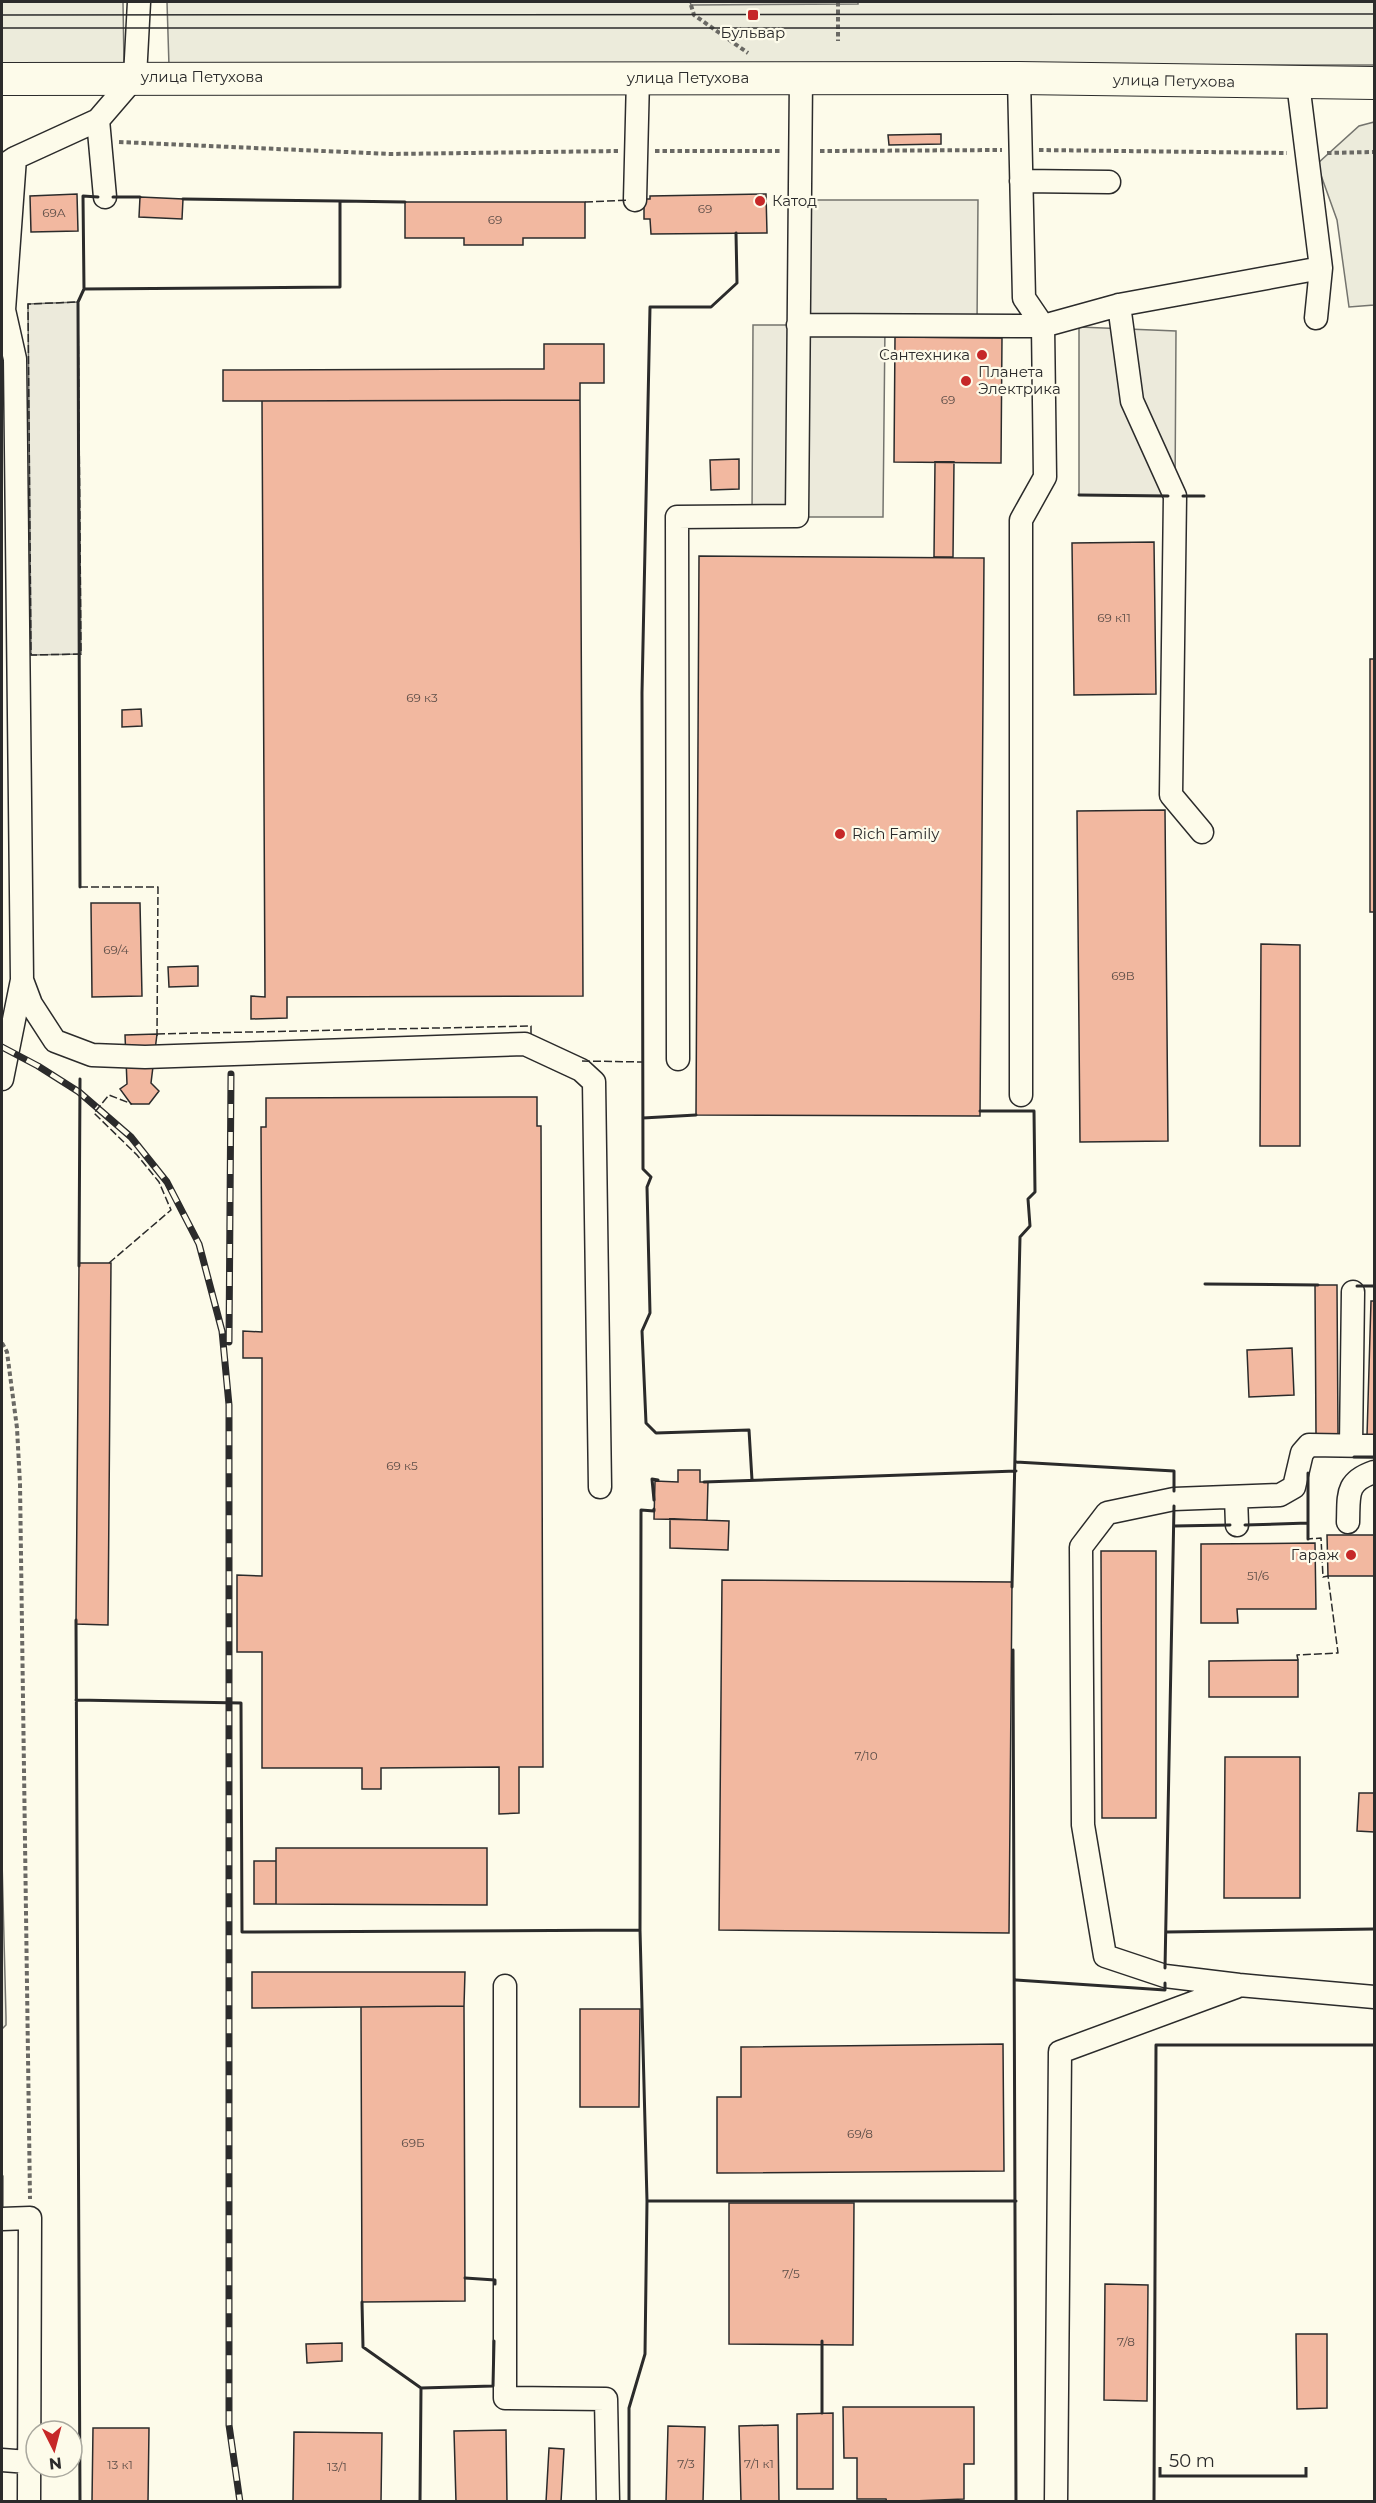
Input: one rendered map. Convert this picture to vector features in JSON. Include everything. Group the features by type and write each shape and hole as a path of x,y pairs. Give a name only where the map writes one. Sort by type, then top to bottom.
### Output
{"highway":[{"name":"улица Петухова","path":"2,79 135,77 1019,78 1374,83"}],"street":[{"path":"2,1079 22,980 15,359 2,312 8,163 99,130 135,77 139,2"},
{"path":"635,200 638,78"},
{"path":"678,1059 677,517 797,516 801,78"},
{"path":"1019,78 1024,298 1043,326 1045,477 1021,520 1021,1095"},
{"path":"1298,83 1321,268 1316,318"},
{"path":"99,130 105,197"},
{"path":"1021,181 1109,182"},
{"path":"798,326 1043,326 1119,305 1321,268"},
{"path":"1119,305 1132,401 1175,496 1170,795 1202,832"},
{"path":"22,980 31,1004 55,1041 92,1055 145,1057 525,1044 581,1070 594,1082 600,1488"},
{"path":"1351,1445 1353,1292"},
{"path":"1374,1446 1310,1445 1302,1454 1294,1487 1280,1495 1174,1499 1107,1513 1081,1546 1083,1825 1106,1956 1165,1976 1374,1997"},
{"path":"1348,1522 1349,1491 1358,1478 1374,1472"},
{"path":"1236,1497 1237,1525"},
{"path":"1056,2502 1060,2052 1239,1985"},
{"path":"505,1986 505,2398 606,2399 608,2502"},
{"path":"2,2219 30,2218 28,2419"},
{"path":"2,2460 24,2462"},
{"path":"28,2479 29,2502"}],"path":[{"path":"838,2 838,41"},
{"path":"691,5 694,15 748,53"},
{"path":"99,130 391,154 1021,150 1374,152"},
{"path":"2,1343 7,1352 16,1418 20,1484 30,2218"}],"shaded area":[{"path":"2,2 123,2 124,65 2,65"},
{"path":"167,2 1374,2 1374,65 169,66"},
{"path":"690,2 858,2 858,4 691,5"},
{"path":"1374,122 1374,305 1349,307 1337,220 1317,164 1359,126"},
{"path":"799,200 978,200 977,326 885,326 883,517 752,517 753,325 798,325"},
{"path":"78,302 81,654 31,655 28,304"},
{"path":"1079,327 1176,331 1175,496 1079,495"},
{"path":"2,1860 6,2025 2,2029"}],"building":[{"path":"941,134 941,144 889,145 888,135"},
{"path":"77,194 78,231 31,232 30,196"},
{"path":"766,194 767,233 651,234 650,219 644,219 644,199 650,199 650,196"},
{"path":"140,197 183,199 182,219 139,217"},
{"path":"405,202 585,202 585,238 523,238 523,245 464,245 464,238 405,238"},
{"path":"895,337 1002,338 1001,463 894,462"},
{"path":"544,344 604,344 604,383 580,383 580,400 223,401 223,370 544,369"},
{"path":"580,400 583,996 287,997 287,1018 251,1019 251,996 265,997 262,401"},
{"path":"739,459 739,489 711,490 710,460"},
{"path":"935,462 954,462 953,557 934,557"},
{"path":"1154,542 1156,694 1074,695 1072,543"},
{"name":"Rich Family","path":"699,556 984,558 980,1116 696,1115"},
{"path":"1370,659 1374,659 1374,912 1370,912"},
{"path":"141,709 142,726 122,727 122,710"},
{"path":"1165,810 1168,1141 1080,1142 1077,811"},
{"path":"91,903 140,903 142,996 92,997"},
{"path":"1261,944 1300,945 1300,1146 1260,1146"},
{"path":"198,966 198,986 169,987 168,967"},
{"path":"157,1034 151,1083 159,1091 149,1104 131,1104 120,1089 127,1084 125,1035"},
{"path":"537,1097 537,1126 541,1126 543,1767 519,1767 519,1813 499,1814 499,1767 381,1768 381,1789 362,1789 362,1768 262,1768 262,1652 237,1652 237,1575 262,1576 262,1358 243,1358 243,1331 262,1332 261,1127 266,1127 266,1098"},
{"path":"79,1263 111,1263 108,1625 76,1624"},
{"path":"1315,1285 1337,1285 1338,1434 1316,1434"},
{"path":"1371,1301 1374,1301 1374,1436 1367,1436"},
{"path":"1292,1348 1294,1395 1249,1397 1247,1350"},
{"path":"678,1470 700,1470 700,1482 708,1482 707,1520 654,1519 655,1481 678,1482"},
{"path":"670,1519 729,1521 728,1550 670,1548"},
{"name":"Гараж","path":"1327,1535 1374,1535 1374,1576 1328,1576"},
{"path":"1315,1543 1316,1609 1237,1609 1238,1623 1201,1623 1201,1544"},
{"path":"1101,1551 1156,1551 1156,1818 1102,1818"},
{"path":"722,1580 1012,1582 1009,1933 719,1930"},
{"path":"1298,1660 1298,1697 1209,1697 1209,1661"},
{"path":"1225,1757 1300,1757 1300,1898 1224,1898"},
{"path":"1359,1793 1374,1793 1374,1832 1357,1831"},
{"path":"276,1848 487,1848 487,1905 276,1904"},
{"path":"254,1861 276,1861 276,1904 254,1904"},
{"path":"252,1972 465,1972 464,2006 252,2008"},
{"path":"464,2006 465,2301 362,2302 361,2007"},
{"path":"580,2009 640,2009 639,2107 580,2107"},
{"path":"1003,2044 1004,2171 717,2173 717,2097 741,2097 741,2047"},
{"path":"729,2203 854,2203 853,2345 729,2344"},
{"path":"1105,2284 1148,2285 1147,2401 1104,2400"},
{"path":"1296,2334 1327,2334 1327,2408 1297,2409"},
{"path":"342,2343 342,2361 307,2363 306,2344"},
{"path":"843,2407 974,2407 974,2464 964,2464 964,2499 887,2502 886,2499 857,2499 857,2458 844,2458"},
{"path":"833,2413 833,2489 797,2489 797,2414"},
{"path":"778,2425 779,2502 741,2502 739,2426"},
{"path":"668,2426 705,2427 703,2502 666,2502"},
{"path":"93,2428 149,2428 148,2502 92,2502"},
{"path":"506,2430 507,2502 456,2502 454,2431"},
{"path":"294,2432 382,2433 381,2502 293,2502"},
{"path":"549,2448 564,2449 561,2502 546,2502"}],"tram line":[{"path":"2,15 1374,14"},
{"path":"2,28 1374,28"}],"railway":[{"path":"2,1047 79,1092 131,1137 167,1182 199,1244 222,1331 229,1405 229,2425 240,2502"},
{"path":"229,1342 231,1074"}],"fence":[{"path":"585,202 629,200"},
{"path":"78,302 81,654 31,655 28,304 78,302"},
{"path":"80,887 158,887 157,1036"},
{"path":"157,1034 531,1026 531,1037"},
{"path":"582,1061 642,1062"},
{"path":"109,1263 171,1210 159,1182 137,1155 94,1113 109,1095 132,1104"},
{"path":"1298,1660 1297,1655 1338,1653 1328,1576 1323,1577 1321,1538 1308,1539"}],"wall":[{"path":"84,289 83,196 98,197"},
{"path":"113,197 140,197"},
{"path":"183,199 340,201"},
{"path":"80,887 78,302 84,289 340,287 340,201 405,202"},
{"path":"736,233 737,283 711,307 650,307 642,693 643,1169 651,1177 647,1187 650,1313 642,1331 646,1423 656,1433 749,1430 752,1480"},
{"path":"1079,495 1168,496"},
{"path":"1183,496 1204,496"},
{"path":"79,1266 80,1079"},
{"path":"980,1111 1034,1111 1035,1192 1028,1199 1030,1226 1020,1237 1012,1587"},
{"path":"643,1118 696,1115"},
{"path":"1205,1284 1318,1285"},
{"path":"1357,1286 1374,1286"},
{"path":"1354,1457 1374,1457"},
{"path":"1016,1462 1174,1471 1174,1491"},
{"path":"704,1482 1016,1471"},
{"path":"1308,1473 1308,1539"},
{"path":"654,1500 652,1479 658,1480"},
{"path":"1165,1968 1174,1506"},
{"path":"629,2502 629,2408 645,2354 647,2201 640,1930 641,1510 654,1511 654,1509"},
{"path":"1245,1525 1308,1523"},
{"path":"1174,1526 1230,1525"},
{"path":"76,1620 80,2502"},
{"path":"1013,1650 1016,2502"},
{"path":"76,1700 241,1703 242,1932 640,1930"},
{"path":"1166,1932 1374,1929"},
{"path":"1016,1980 1165,1990 1165,1983"},
{"path":"1154,2502 1156,2045 1374,2045"},
{"path":"2,2176 2,2207"},
{"path":"647,2201 1016,2201"},
{"path":"465,2278 495,2280 495,2284"},
{"path":"362,2302 363,2347 421,2388 493,2386 494,2341"},
{"path":"822,2341 822,2413"},
{"path":"420,2502 421,2388"}],"place":[{"name":"Бульвар","path":"753,15"},
{"name":"Катод","path":"760,201"},
{"name":"Сантехника","path":"982,355"},
{"name":"Планета Электрика","path":"966,381"},
{"name":"Rich Family","path":"840,834"},
{"name":"Гараж","path":"1351,1555"}]}
